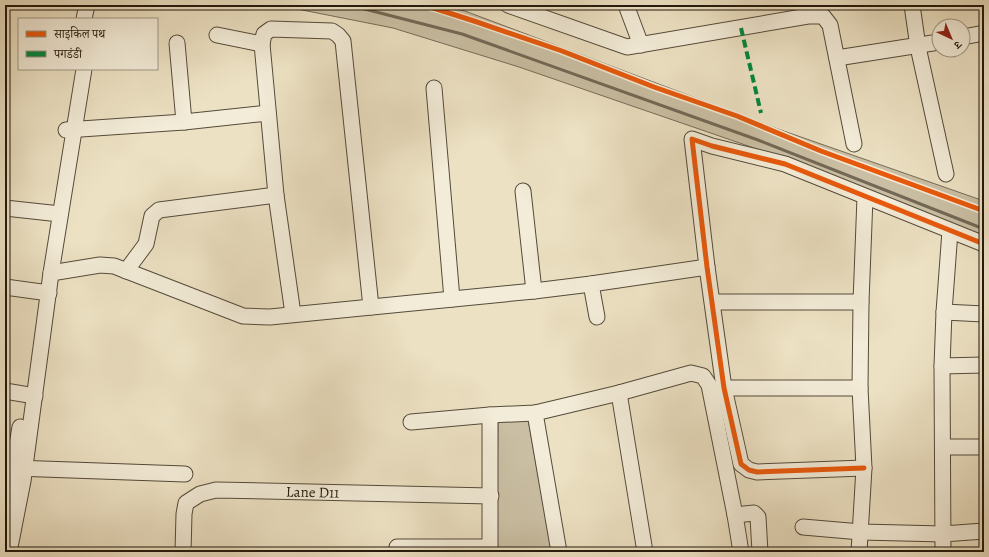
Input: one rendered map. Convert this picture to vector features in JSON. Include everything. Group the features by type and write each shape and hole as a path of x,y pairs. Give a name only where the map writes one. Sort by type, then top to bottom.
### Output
{"street":[{"path":"84,18 87,5"},
{"path":"92,18 94,5"},
{"path":"508,5 627,47 808,16 823,10 830,25 854,144"},
{"path":"626,5 641,45"},
{"path":"912,5 918,47 946,174"},
{"path":"293,314 276,195 262,44 264,34 271,30 332,31 344,41 371,307"},
{"path":"971,35 984,33"},
{"path":"217,35 262,44"},
{"path":"177,43 184,122"},
{"path":"837,58 931,44"},
{"path":"70,130 76,70"},
{"path":"5,515 15,475 30,395 56,214 70,130 84,70"},
{"path":"434,88 452,299"},
{"path":"70,130 184,122 268,113"},
{"path":"864,468 757,472 749,470 742,464 724,388 707,268 692,139 712,146 785,164 950,232 984,244"},
{"path":"523,191 534,291"},
{"path":"126,271 146,244 152,216 159,210 276,195"},
{"path":"859,552 864,468 860,388 861,302 865,197"},
{"path":"5,208 56,214"},
{"path":"44,292 51,274 56,214"},
{"path":"943,552 942,366 944,312 950,232"},
{"path":"51,274 100,266 114,266 243,316 270,317 534,291 707,268"},
{"path":"591,284 597,317"},
{"path":"5,287 44,292"},
{"path":"713,302 861,302"},
{"path":"944,312 984,314"},
{"path":"942,366 984,365"},
{"path":"411,422 490,415 534,413 620,393 691,373 703,376 709,385 741,552"},
{"path":"724,388 860,388"},
{"path":"5,391 30,395"},
{"path":"620,393 645,552"},
{"path":"534,413 559,552"},
{"path":"397,548 490,550 490,415"},
{"path":"943,447 984,447"},
{"path":"15,475 185,474"},
{"path":"9,552 15,475"},
{"name":"Lane D11","path":"183,552 184,514 186,503 200,494 216,490 491,496"},
{"path":"735,515 754,513 758,517 760,552"},
{"path":"803,527 861,532 944,534 984,531"}],"shaded area":[{"path":"277,5 435,5 465,11 778,129 984,201 984,238 874,193 757,149 519,67 393,28"},
{"path":"528,419 552,552 496,552 498,421"}],"waterway":[{"path":"349,5 462,34 758,140 984,229"}],"marked path":[{"path":"741,28 761,113"}],"cycle path":[{"path":"424,5 562,51 654,87 737,116 821,151 984,211"},
{"path":"864,468 757,472 749,470 741,464 724,388 707,267 692,139 712,146 785,164 984,244"}]}
